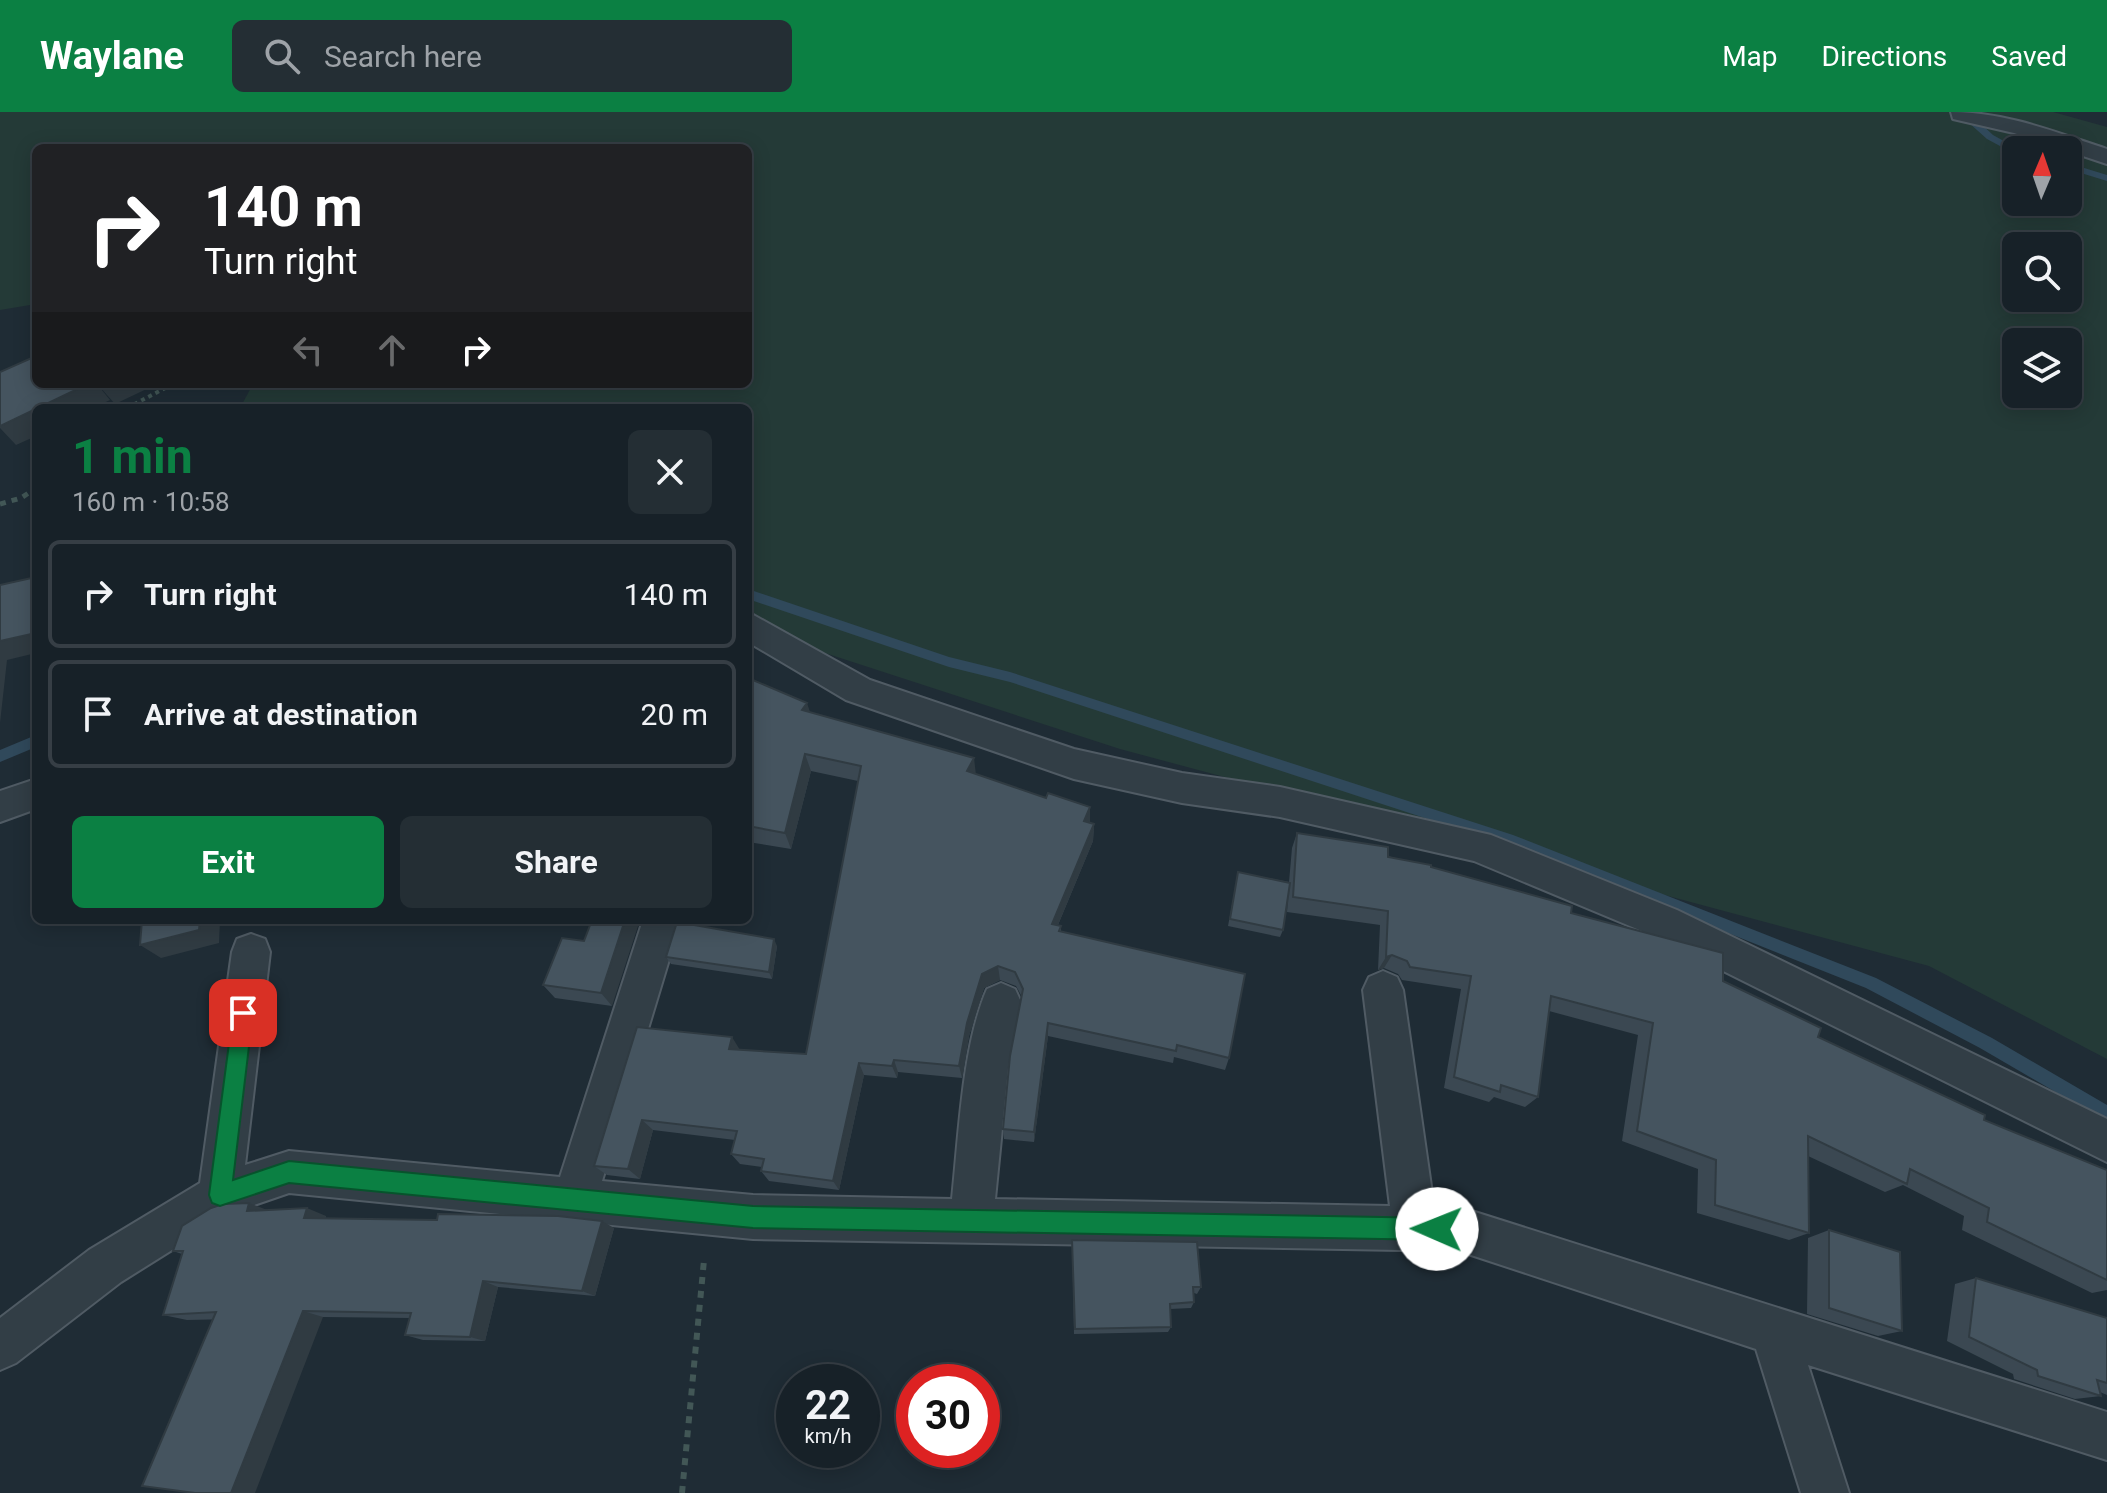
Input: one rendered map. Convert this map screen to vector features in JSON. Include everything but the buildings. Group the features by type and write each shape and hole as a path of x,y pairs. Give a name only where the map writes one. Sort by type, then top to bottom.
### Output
{"street":[{"path":"1961,114 2000,118 2107,157"},
{"path":"2000,118 2000,130 2007,136"},
{"path":"2082,164 2107,172"},
{"path":"752,628 807,663 858,690 1074,764 1182,788 1280,802 1478,846 1663,922 2107,1141"},
{"path":"0,807 32,795"},
{"path":"574,1201 661,924"},
{"path":"220,1195 251,952"},
{"path":"1383,990 1415,1229"},
{"path":"971,1221 988,1068 1001,1002"},
{"path":"0,1347 105,1266 220,1195 289,1172 708,1215 1459,1229 2107,1436"},
{"path":"1774,1332 1825,1493"}],"path":[{"path":"135,404 165,388"},
{"path":"0,504 21,498 32,491"},
{"path":"682,1493 708,1215"}],"green space":[{"path":"0,112 2053,112 2107,127 2107,1059 1929,966 1120,749 752,629 752,404 242,404 251,388 752,388 752,144 32,144 32,305 0,310"}],"waterway":[{"path":"1973,112 1973,122 2002,143"},
{"path":"2082,170 2107,178"},
{"path":"752,595 949,662 1010,677 1513,841 1871,983 1986,1043 2107,1114"},
{"path":"0,756 32,743"}],"route":[{"path":"243,1013 220,1195 289,1172 708,1215 1437,1229"}]}
